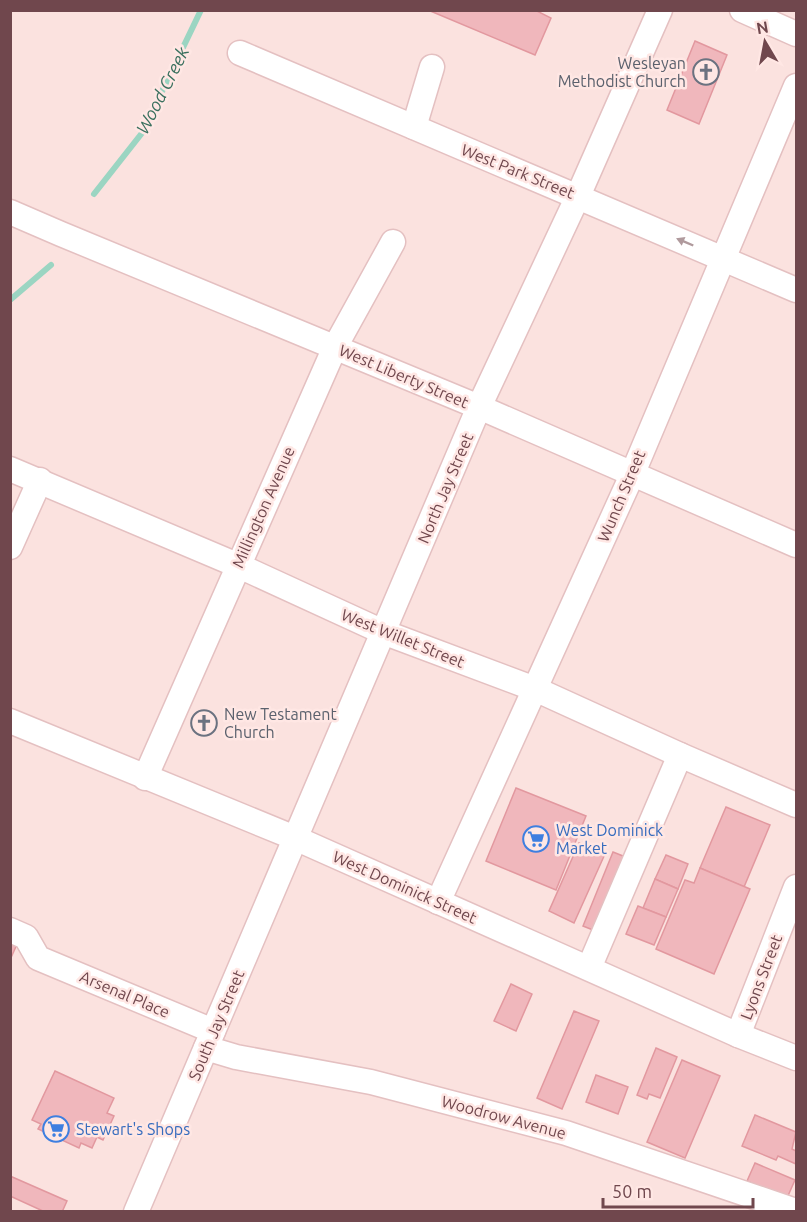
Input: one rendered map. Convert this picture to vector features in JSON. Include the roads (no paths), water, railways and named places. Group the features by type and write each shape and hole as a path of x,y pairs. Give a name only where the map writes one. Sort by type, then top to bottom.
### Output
{"street":[{"name":"North Jay Street","path":"295,838 479,407 578,196 660,10"},
{"path":"742,10 796,34"},
{"name":"West Park Street","path":"240,53 414,127 430,136 578,196 796,290"},
{"path":"414,127 432,67"},
{"name":"Wunch Street","path":"438,902 632,475 796,86"},
{"name":"West Liberty Street","path":"10,212 479,407 796,545"},
{"name":"Millington Avenue","path":"145,778 334,347 393,242"},
{"name":"West Willet Street","path":"10,469 237,565 383,632 536,690 796,805"},
{"path":"10,547 40,480"},
{"name":"West Dominick Street","path":"11,722 295,838 738,1035 796,1058"},
{"path":"589,968 680,755"},
{"name":"South Jay Street","path":"136,1212 295,838"},
{"name":"Lyons Street","path":"738,1035 796,887"},
{"name":"Arsenal Place","path":"10,930 26,938 38,958 209,1040"},
{"name":"Woodrow Avenue","path":"209,1040 236,1057 371,1082 566,1133 796,1211"}],"waterway":[{"name":"Wood Creek","path":"94,194 142,133 201,10"},
{"name":"Wood Creek","path":"10,300 51,265"}],"place":[{"name":"Wesleyan Methodist Church","path":"706,72"},
{"name":"New Testament Church","path":"204,723"},
{"name":"West Dominick Market","path":"536,839"},
{"name":"Stewart's Shops","path":"56,1129"}]}
